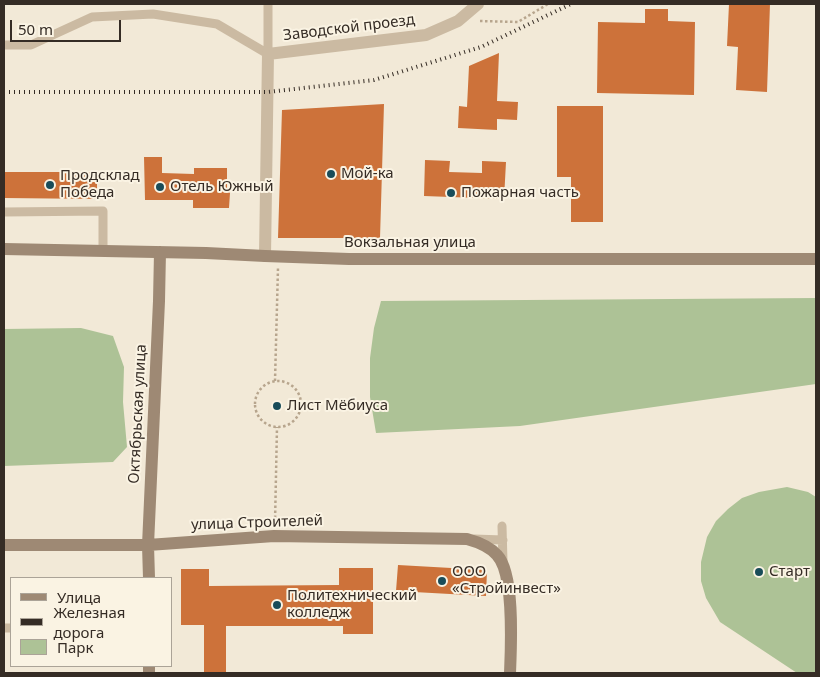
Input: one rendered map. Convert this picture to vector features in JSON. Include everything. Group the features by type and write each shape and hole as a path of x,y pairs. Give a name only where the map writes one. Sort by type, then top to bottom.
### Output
{"street":[{"name":"Заводской проезд","path":"272,257 268,54 426,34 458,21 478,4"},
{"name":"Вокзальная улица","path":"4,249 206,253 272,257 369,259 816,259"},
{"name":"Октябрьская улица","path":"149,577 148,545 160,252"},
{"name":"улица Строителей","path":"4,545 148,545 274,536 467,539 490,548 503,562"},
{"path":"503,562 508,582 510,606 510,673"}],"lane":[{"path":"4,45 31,45 92,17 153,14 216,24 268,54 268,4"},
{"path":"4,212 103,211 103,251"},
{"path":"502,526 503,562"},
{"path":"467,539 502,540"}],"path":[{"path":"458,21 518,22 548,4"},
{"path":"272,257 275,381"},
{"path":"275,381 290,385 299,396 300,403 300,411 296,418 291,423 277,427 269,426 263,422 255,409 257,394 268,383 275,381"},
{"path":"274,536 277,427"}],"green space":[{"path":"816,298 816,384 520,426 376,433 370,397 370,358 374,328 381,301"},
{"path":"81,328 113,336 124,367 123,402 127,447 113,462 4,466 4,329"},
{"name":"Старт","path":"787,487 808,492 816,497 816,673 797,673 720,622 706,598 701,581 701,562 707,537 716,521 742,498 759,492"}],"building":[{"path":"729,4 770,4 767,92 736,90 738,47 727,46"},
{"path":"645,9 668,9 668,21 695,22 694,95 597,93 598,22 645,23"},
{"path":"499,53 497,101 518,102 517,120 497,119 497,130 458,128 459,106 467,107 469,66"},
{"name":"Мой-ка","path":"384,104 380,238 278,238 282,110"},
{"path":"557,106 603,106 603,222 571,222 571,177 557,177"},
{"path":"144,157 162,157 162,173 194,174 194,168 227,168 227,188 230,193 229,208 193,208 193,200 145,200"},
{"path":"425,160 450,161 449,172 482,173 482,161 506,162 504,199 424,196"},
{"name":"Продсклад Победа","path":"4,172 97,172 97,199 4,198"},
{"name":"ООО «Стройинвест»","path":"398,565 487,570 486,596 396,591"},
{"name":"Политехнический колледж","path":"339,568 373,568 373,634 343,634 343,626 226,626 226,673 204,673 204,625 181,625 181,569 209,569 209,586 339,585"}],"railway":[{"path":"4,92 268,92 374,80 481,47 571,4"}],"place":[{"name":"Мой-ка","path":"331,174"},
{"name":"Продсклад Победа","path":"50,185"},
{"name":"Отель Южный","path":"160,187"},
{"name":"Пожарная часть","path":"451,193"},
{"name":"Лист Мёбиуса","path":"277,406"},
{"name":"Старт","path":"759,572"},
{"name":"ООО «Стройинвест»","path":"442,581"},
{"name":"Политехнический колледж","path":"277,605"}]}
